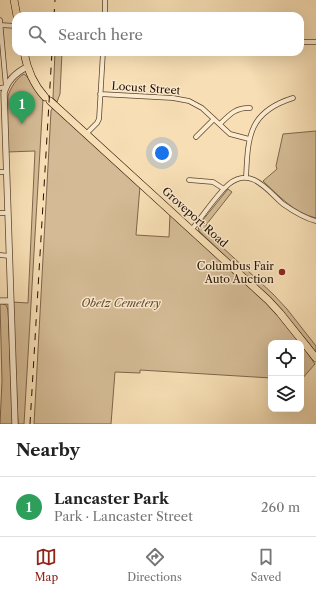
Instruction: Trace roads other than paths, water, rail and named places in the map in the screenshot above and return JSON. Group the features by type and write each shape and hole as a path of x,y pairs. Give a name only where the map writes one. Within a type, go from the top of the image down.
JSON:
{"main road":[{"path":"14,0 16,12"},
{"name":"Groveport Road","path":"25,56 27,67 35,85 47,99 192,229 270,302 316,358"}],"street":[{"path":"104,12 105,0"},
{"path":"12,25 0,23 4,93 2,130 3,172 7,213 16,424"},
{"path":"304,42 316,42"},
{"path":"86,134 99,119 103,56"},
{"path":"3,87 16,74 27,67"},
{"name":"Locust Street","path":"100,94 181,99 196,104 214,118 230,134 249,139"},
{"path":"246,178 249,139 256,123 263,113 274,105 292,98"},
{"path":"220,124 239,108 250,108"},
{"path":"196,137 214,118"},
{"path":"192,229 224,189 235,180 246,178 258,182 284,204 299,214 316,221"},
{"path":"189,180 213,182 224,189"},
{"path":"0,213 7,213"},
{"path":"0,256 9,256"},
{"path":"0,301 10,302"}],"railway":[{"path":"54,12 55,0"},
{"path":"30,424 52,56"}],"place":[{"name":"Lancaster Park","path":"22,124"},
{"name":"Columbus Fair Auto Auction","path":"282,272"}],"park label":[{"name":"Obetz Cemetery","path":"121,303"}]}
